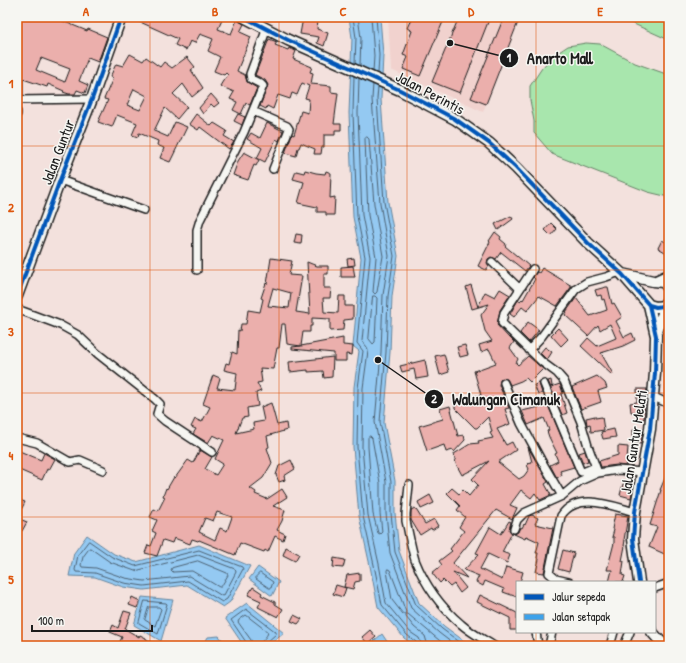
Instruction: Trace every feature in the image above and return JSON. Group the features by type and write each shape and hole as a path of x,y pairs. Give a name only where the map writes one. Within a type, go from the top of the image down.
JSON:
{"street":[{"name":"Jalan Guntur","path":"17,296 92,99 121,17"},
{"name":"Jalan Perintis","path":"244,17 288,40 400,90 455,119 489,142 588,243 621,273 647,302"},
{"path":"197,270 197,230 200,220 244,132 263,86 251,78 250,74 267,28"},
{"path":"17,100 92,99"},
{"path":"253,111 287,126 289,129 273,169"},
{"path":"60,180 144,210"},
{"path":"492,262 519,288"},
{"path":"533,268 504,313 502,321 503,325 564,381 581,422 596,470"},
{"path":"529,350 542,336 576,289 586,282 621,273 662,282 669,287"},
{"path":"667,301 656,307 647,302 644,291 646,287 654,281 669,275"},
{"name":"Jalan Guntur Melati","path":"639,581 633,539 635,512 643,472 654,397 656,336 667,301"},
{"name":"Jalan Guntur Melati","path":"647,302 656,336"},
{"path":"17,309 60,325 78,335 98,354 155,399 160,404 157,414 165,421 212,452"},
{"path":"504,383 521,423 562,496"},
{"path":"544,384 581,472 596,470 643,472"},
{"path":"654,397 669,404"},
{"path":"17,438 36,443 70,462 80,460 103,470"},
{"path":"514,529 517,520 524,513 562,496 596,470"},
{"path":"409,485 406,521 415,559 421,573 435,598 445,609 462,625 494,646"},
{"path":"564,581 556,579 550,575 549,571 561,516 565,509 583,502 596,502 635,512"},
{"path":"656,588 669,582"},
{"path":"536,633 538,646"},
{"path":"549,646 552,633"},
{"path":"610,646 614,633"},
{"path":"624,646 630,633"},
{"path":"653,633 666,646"}],"shaded area":[{"path":"388,17 520,17 483,112 391,70"}],"green space":[{"path":"619,17 669,17 669,40 625,20"},
{"path":"586,43 600,44 635,63 669,75 669,197 648,192 552,154 534,133 530,86 542,68 553,56 568,46"}],"water":[{"path":"349,17 380,17 383,55 381,99 388,202 398,256 392,296 390,352 384,423 395,481 395,513 399,551 419,603 444,626 471,646 415,646 404,638 378,607 359,516 353,447 354,387 359,351 353,346 361,258 353,217 349,113 352,38"},
{"path":"87,535 114,554 136,562 199,545 250,566 230,602 223,607 187,585 144,590 123,587 95,577 69,576 74,553"},
{"path":"258,567 279,582 272,596 249,579"},
{"path":"142,597 173,600 161,641 134,625"},
{"path":"247,603 284,633 268,646 244,646 225,618"},
{"path":"382,634 390,646 368,646"},
{"path":"219,636 227,646 203,646 208,637"}],"building":[{"path":"17,17 53,17 87,31 88,29 107,37 98,62 88,58 79,81 88,85 85,93 77,90 75,94 69,94 48,84 47,87 23,79 23,95 17,95","holes":["41,58 70,69 65,82 36,70"]},
{"path":"129,17 215,17 222,20 218,29 231,34 237,20 244,24 240,32 251,37 237,71 245,75 247,82 257,88 250,105 246,103 241,114 233,110 237,102 230,99 234,92 220,86 228,75 226,73 224,75 214,71 220,57 208,51 213,39 200,34 195,43 190,41 186,50 175,45 178,39"},
{"path":"412,17 445,17 420,76 403,69 408,57 403,55 412,31 407,28"},
{"path":"459,17 490,17 460,93 432,82"},
{"path":"504,17 520,17 486,104 471,98"},
{"path":"303,18 318,20 317,29 328,33 324,46 317,43 319,37 300,34"},
{"path":"269,39 277,42 275,45 288,50 289,48 296,51 293,59 312,67 310,72 313,73 311,84 331,86 331,92 338,93 334,124 341,124 341,130 335,130 335,135 324,135 324,147 322,147 321,154 314,154 315,149 301,143 296,156 285,153 292,134 294,135 301,111 308,113 309,99 305,98 309,86 302,83 297,95 292,93 290,99 278,95 273,109 267,106 266,109 260,106 268,85 265,80 255,75"},
{"path":"130,54 143,61 146,57 160,67 164,62 172,68 187,57 195,67 191,70 203,88 192,97 183,84 173,94 187,107 177,119 165,108 154,131 168,137 175,122 187,127 170,162 160,158 164,148 157,145 158,141 139,133 138,137 132,135 137,123 117,115 112,127 98,122 108,100 104,99 113,78 110,77 116,64 123,66","holes":["134,89 147,96 140,110 127,105"]},
{"path":"211,94 219,103 214,107 211,104 203,114 199,108"},
{"path":"196,114 211,126 214,123 227,131 224,136 234,142 229,149 200,127 198,130 189,124"},
{"path":"238,114 245,117 242,125 234,121"},
{"path":"267,123 283,131 279,141 276,139 265,162 257,158 262,148 247,139 251,133 260,138"},
{"path":"244,152 259,160 256,166 254,165 248,180 233,175 238,161"},
{"path":"305,170 316,173 325,174 326,171 331,173 330,198 335,197 334,215 326,215 326,212 317,212 317,207 298,203 304,182 293,179 296,171 304,173"},
{"path":"511,216 513,219 498,230 495,224"},
{"path":"551,223 557,229 551,236 545,230"},
{"path":"495,232 506,244 505,246 529,266 525,271 501,252 496,259 491,257 488,259 487,263 489,266 486,270 478,266 490,242 489,241"},
{"path":"296,234 302,235 301,244 294,243"},
{"path":"662,240 669,244 667,253 658,248"},
{"path":"271,258 292,261 289,275 302,276 296,312 310,314 307,262 317,266 328,266 328,274 324,274 324,288 331,288 330,298 323,298 324,312 338,313 339,296 345,296 345,306 353,306 353,319 344,320 343,330 330,331 330,319 312,318 310,332 303,332 301,346 287,344 285,324 282,324 279,348 277,348 273,369 260,368 262,382 257,383 261,391 256,393 258,406 247,408 248,417 242,418 236,433 254,429 253,423 264,421 261,407 271,403 277,425 286,423 287,430 267,436 269,447 267,448 272,463 263,478 250,488 256,492 255,494 267,499 282,489 287,497 273,506 285,510 282,521 277,530 285,534 283,540 275,536 268,552 265,550 264,552 240,543 235,555 199,540 192,539 190,544 174,538 172,543 163,540 157,556 145,553 148,545 151,546 156,533 152,531 157,520 150,517 154,509 158,511 165,497 163,496 166,488 167,489 174,477 175,478 188,460 193,463 200,450 212,457 205,469 216,475 223,464 215,459 224,440 213,435 208,443 193,434 196,429 191,427 195,419 202,422 210,407 203,404 213,375 220,378 217,388 235,390 237,373 224,370 226,363 229,364 232,352 237,354 238,330 240,331 241,324 246,324 248,310 260,312 263,299 261,298 266,283 267,284","holes":["273,288 291,293 289,308 268,306","217,512 232,517 227,531 220,528 215,540 199,532 205,518 213,521"]},
{"path":"354,258 355,265 348,266 347,259"},
{"path":"353,266 355,277 341,277 341,267"},
{"path":"542,268 572,286 557,306 539,296 527,311 522,307 514,317 510,314 518,300 523,300 535,279 533,277 537,272 539,273"},
{"path":"471,285 478,307 485,292 495,297 500,289 510,295 500,310 497,325 514,342 510,348 518,359 516,363 518,365 528,356 543,369 530,382 526,378 510,385 507,379 502,378 500,380 499,385 509,408 505,409 510,424 497,429 506,445 512,442 516,450 498,462 519,479 524,476 529,469 527,465 529,464 528,463 532,462 528,447 548,482 545,484 551,495 540,500 535,493 531,498 521,490 510,505 517,508 512,519 496,510 453,563 467,578 453,572 466,588 460,593 454,584 450,587 443,580 440,583 432,573 442,565 439,561 452,551 450,549 464,531 459,527 465,517 457,510 460,506 447,493 452,488 459,494 463,490 469,496 478,485 472,479 489,461 462,475 456,464 454,454 470,444 479,443 478,441 493,438 490,433 492,432 488,417 477,428 475,428 455,408 455,405 461,403 460,400 481,395 474,371 496,363 489,349 481,352 479,345 492,341 485,331 481,315 489,304 472,309 466,287"},
{"path":"608,287 612,304 614,303 622,317 616,321 624,337 632,333 635,340 623,346 601,353 613,374 612,375 581,346 588,338 597,346 616,338 610,324 600,330 598,325 588,336 565,315 576,298 590,316 607,310 604,299 602,300 601,295 597,296 595,290"},
{"path":"528,322 539,330 529,342 520,333"},
{"path":"558,328 568,339 561,346 551,335"},
{"path":"343,338 343,345 353,346 352,355 346,354 346,361 334,361 334,353 292,349 292,347"},
{"path":"465,345 468,355 460,357 457,347"},
{"path":"545,347 552,352 547,360 540,353"},
{"path":"444,354 449,372 440,375 435,356"},
{"path":"333,357 332,377 324,378 323,371 308,372 308,370 290,372 289,362"},
{"path":"425,360 428,377 416,379 414,369 402,372 400,366"},
{"path":"597,376 605,383 607,388 598,391 601,402 581,409 572,387"},
{"path":"551,380 551,387 560,384 563,393 561,394 567,413 562,415 548,381"},
{"path":"539,383 542,393 538,395 534,385"},
{"path":"637,389 647,389 645,396 644,419 638,420 637,412 631,412 630,403 637,402"},
{"path":"548,405 574,467 560,471 562,475 557,478 550,465 558,461 555,454 557,453 549,437 547,431 549,430 544,418 528,425 522,411"},
{"path":"450,406 458,436 464,435 465,440 454,452 453,450 446,452 444,445 427,451 419,426 443,419 440,409"},
{"path":"595,416 595,418 602,417 604,430 591,432 590,424 587,425 586,418"},
{"path":"614,429 616,437 603,439 601,432"},
{"path":"633,430 643,430 641,444 633,443"},
{"path":"618,446 628,447 627,459 629,458 626,466 617,465 601,467 599,461 618,455"},
{"path":"17,450 41,460 44,453 55,459 49,470 47,469 42,480 17,469"},
{"path":"585,451 588,461 583,463 579,453"},
{"path":"291,460 295,469 284,476 285,480 279,482 276,475 279,466"},
{"path":"668,471 669,556 649,547 657,527 650,525 660,490"},
{"path":"623,484 633,487 631,498 620,495"},
{"path":"430,495 434,503 421,509 418,502"},
{"path":"17,499 25,502 17,518"},
{"path":"415,508 425,524 434,519 438,526 432,530 431,528 420,535 411,520 411,510"},
{"path":"615,514 628,516 622,561 624,561 622,575 625,576 623,581 609,581 612,570 607,570 614,543 614,537 612,537 614,530 612,529"},
{"path":"532,515 538,518 535,524 553,528 544,573 536,572 539,559 537,558 538,553 536,553 539,542 526,536 525,539 514,534 518,532 520,527 522,528 524,524 525,525 529,516"},
{"path":"17,518 27,522 22,531 17,529"},
{"path":"509,521 511,522 509,530 512,533 502,552 510,555 507,563 488,554 480,569 502,580 506,567 523,572 520,581 516,581 516,597 503,592 504,589 485,581 483,586 476,582 479,576 464,570 479,554 476,553 490,527 501,534"},
{"path":"286,547 299,554 295,561 283,555"},
{"path":"563,550 574,553 569,572 558,569"},
{"path":"334,558 345,560 343,568 333,567"},
{"path":"360,573 360,581 355,582 353,589 344,587 347,575"},
{"path":"336,585 346,588 343,597 333,594"},
{"path":"253,587 262,593 261,595 275,602 275,604 283,609 278,617 258,607 261,601 248,595"},
{"path":"480,595 516,613 516,630 510,630 510,618 477,602"},
{"path":"132,597 140,601 137,608 129,605"},
{"path":"124,611 131,613 125,629 139,637 140,635 146,638 159,646 118,646 122,637 110,632 113,625 118,628"},
{"path":"294,615 302,619 298,624 291,621"},
{"path":"370,630 376,637 368,644 362,637"}],"cycle path":[{"path":"17,296 92,99 121,17"},
{"path":"244,17 288,40 400,90 455,119 489,143 516,168 588,243 622,274 649,305 656,307 663,306 669,299"},
{"path":"639,581 633,539 635,512 650,429 655,373 656,336 649,305"}],"place":[{"name":"Anarto Mall","path":"450,43"},
{"name":"Walungan Cimanuk","path":"378,360"}]}
